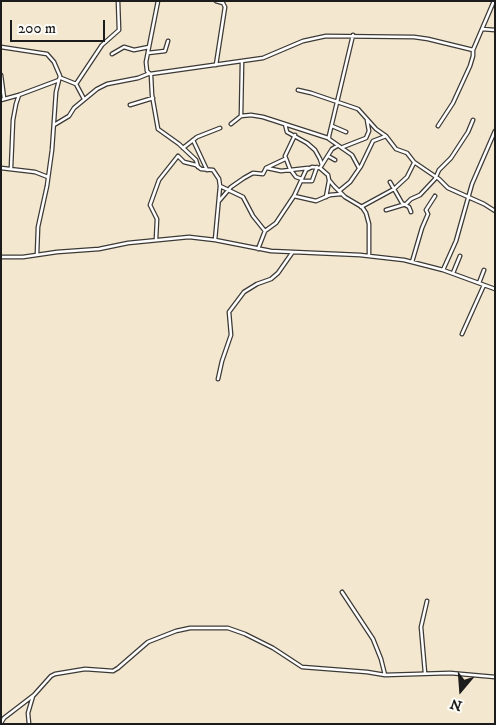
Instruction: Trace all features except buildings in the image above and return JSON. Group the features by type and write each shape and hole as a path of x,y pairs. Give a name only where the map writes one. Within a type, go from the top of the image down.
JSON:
{"street":[{"path":"76,84 102,45 120,30 118,1"},
{"path":"158,1 146,66 150,74 158,129 196,160 199,167"},
{"path":"216,1 223,3 225,7 216,65"},
{"path":"438,126 454,103 470,66 473,56 472,50 494,1"},
{"path":"482,29 495,30"},
{"path":"329,138 353,36"},
{"path":"54,125 69,116 74,108 91,92 102,86 172,70 242,62 268,56 315,37 414,37 472,50"},
{"path":"148,53 165,51 168,41"},
{"path":"1,47 47,54 57,66 60,79 56,92 48,177 38,227 36,255"},
{"path":"112,54 124,47 134,50 149,47"},
{"path":"241,116 242,62"},
{"path":"1,75 3,99 19,96 60,79 76,84 84,99"},
{"path":"298,90 358,110 386,136 396,149 407,153 414,162 448,188 495,211"},
{"path":"11,168 13,127 19,96"},
{"path":"130,105 153,98"},
{"path":"231,124 241,116 256,116 285,123 329,138 354,157 359,168"},
{"path":"295,135 285,153 286,159 296,177 301,180 312,181 333,148 350,146 366,138 369,131 367,118"},
{"path":"386,210 404,205 412,198 420,195 436,177 468,132 473,120"},
{"path":"285,123 287,131 311,146 319,157 320,167 328,175 329,180 326,197"},
{"path":"332,126 346,132"},
{"path":"183,148 197,137 220,128"},
{"path":"443,270 456,241 476,174 495,131"},
{"path":"294,196 314,201 340,192 359,168 373,141 386,136"},
{"path":"193,140 207,170"},
{"path":"156,240 157,219 150,205 159,180 178,156 184,162 207,170 213,170 218,179 220,186 215,240"},
{"path":"328,156 335,160"},
{"path":"219,201 228,190 248,175 263,174 266,168 286,159"},
{"path":"361,207 394,189 406,177 414,162"},
{"path":"266,168 278,171 320,167"},
{"path":"1,168 35,172 48,177"},
{"path":"258,249 265,231 276,223 294,196 309,168"},
{"path":"329,180 340,192 361,207 366,213 369,224 369,256"},
{"path":"390,182 404,205 409,207 412,212"},
{"path":"220,186 243,197 252,216 265,231"},
{"path":"412,262 421,229 428,214 426,210 435,196"},
{"path":"1,257 99,249 189,237 292,253 369,256 412,262 443,270 495,289"},
{"path":"218,379 231,334 229,312 244,292 257,284 271,279 278,273 292,253"},
{"path":"453,274 460,256"},
{"path":"479,282 484,270"},
{"path":"462,334 484,285"},
{"path":"342,592 373,639 385,675"},
{"path":"425,674 421,625 427,601"},
{"path":"1,723 3,718 34,695 54,674 85,669 113,670 118,668 148,642 176,631 190,628 228,628 273,648 302,667 385,675 456,673 495,677"},
{"path":"28,724 28,713 34,695"}]}
